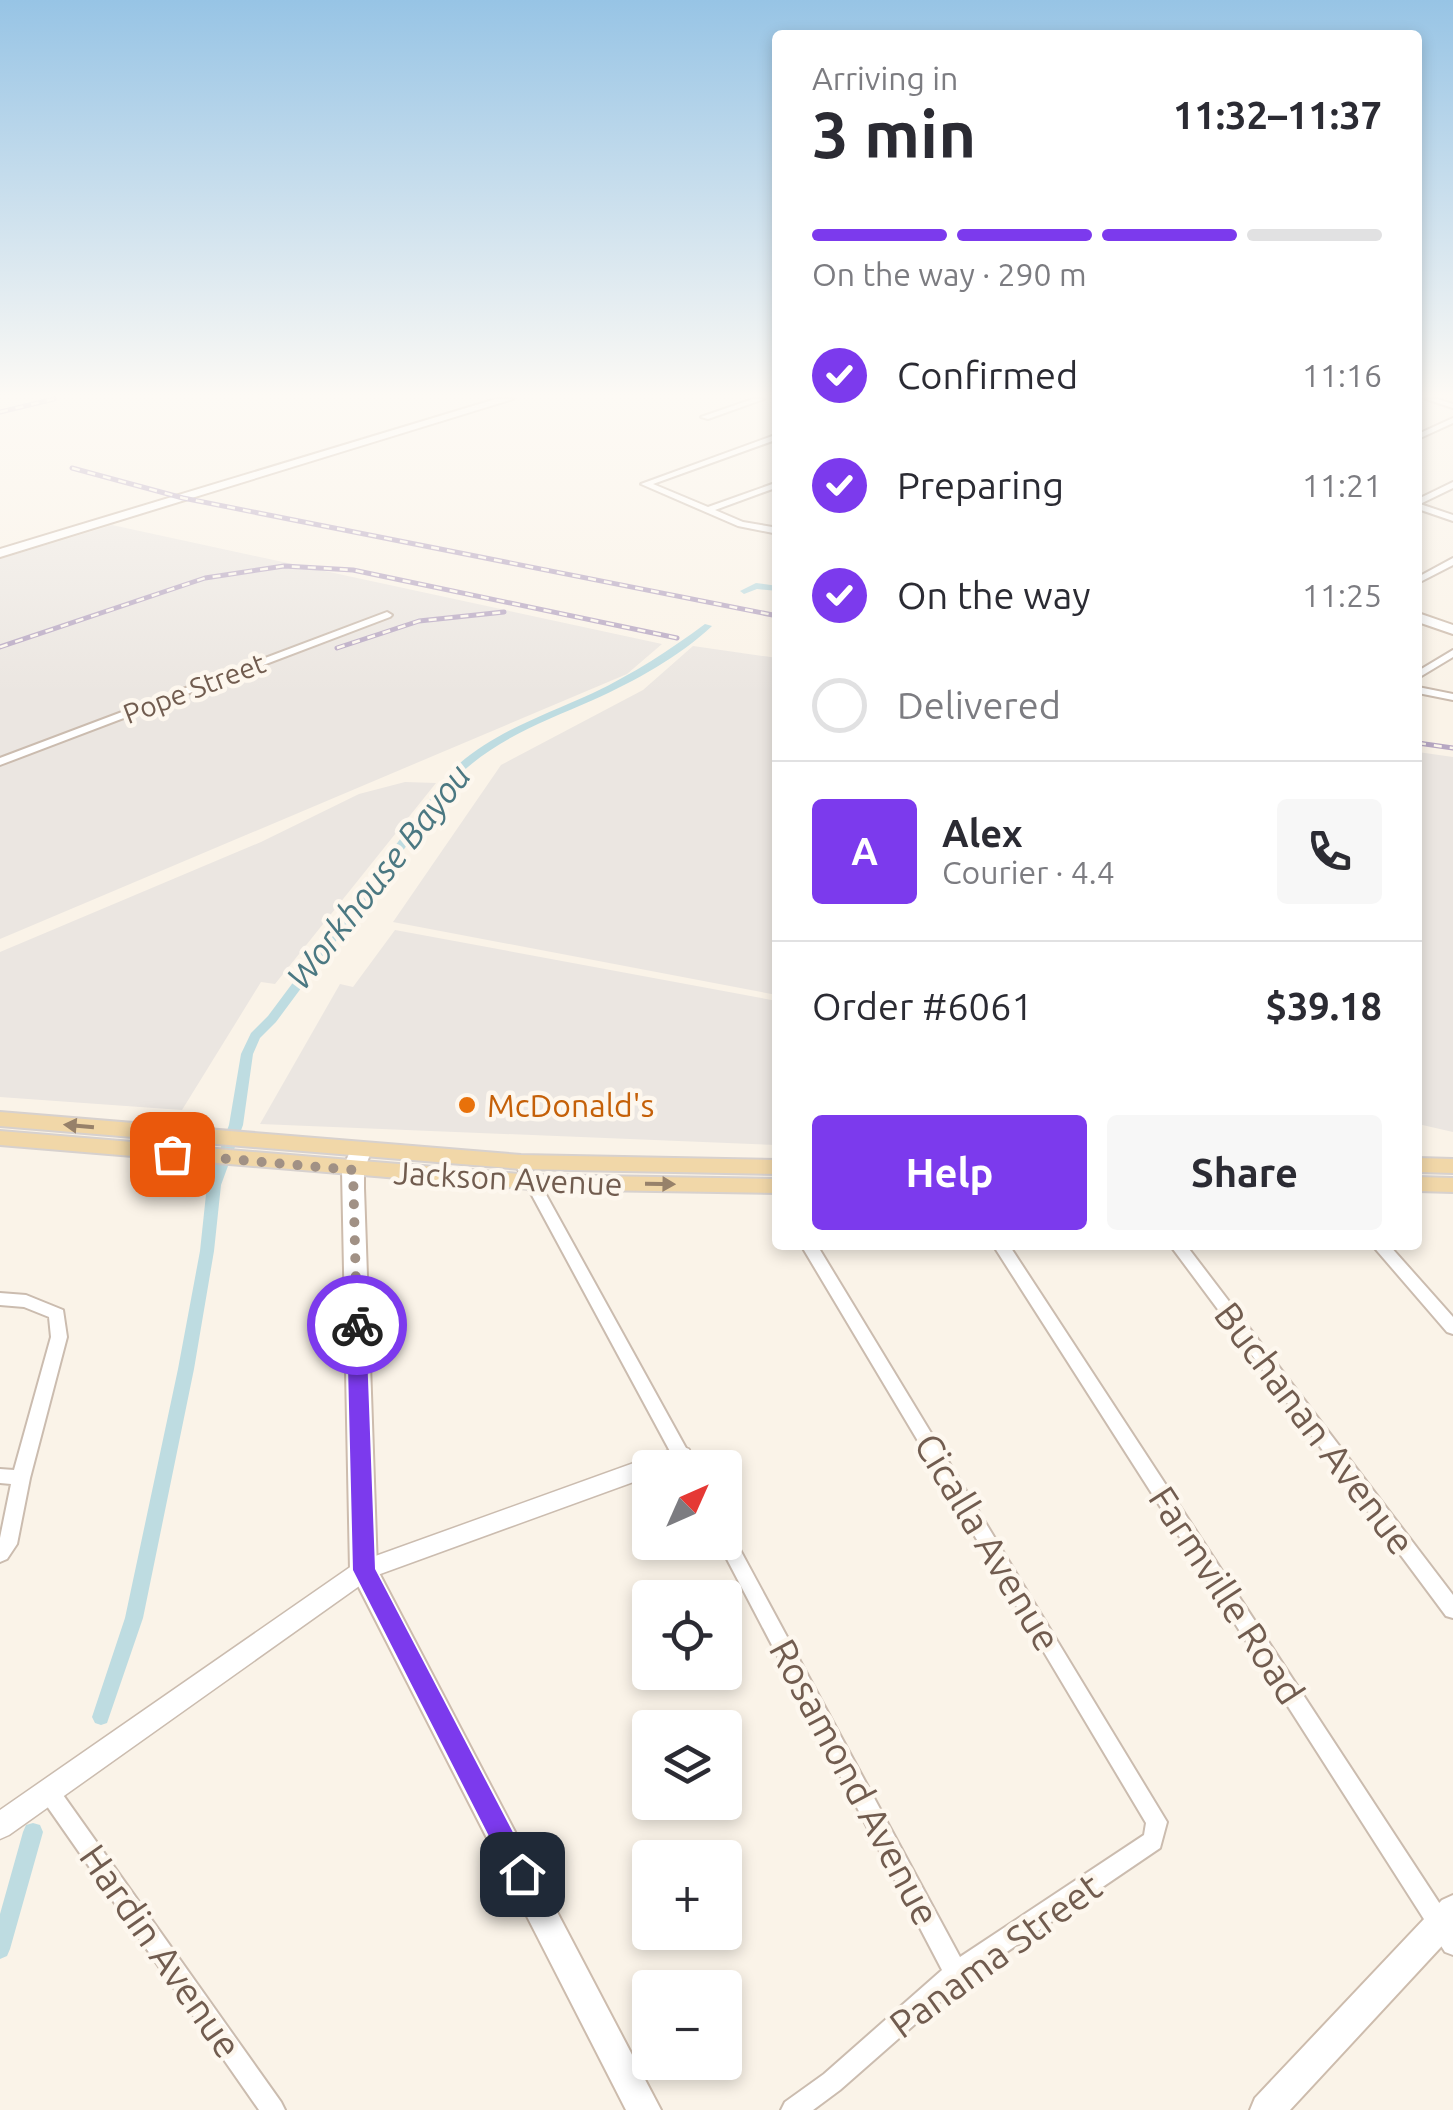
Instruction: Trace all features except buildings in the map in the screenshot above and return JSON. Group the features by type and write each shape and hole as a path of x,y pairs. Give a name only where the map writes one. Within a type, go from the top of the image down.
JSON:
{"main road":[{"path":"0,553 183,497"},
{"path":"1422,618 1453,630"},
{"name":"Jackson Avenue","path":"0,1119 208,1147 357,1161 526,1172 772,1180"},
{"name":"Jackson Avenue","path":"0,1138 208,1147"},
{"path":"357,1161 364,1570 644,2110"},
{"path":"1422,1165 1453,1166"},
{"path":"1422,1184 1453,1185"},
{"path":"1267,2110 1449,1926"}],"street":[{"path":"678,497 740,524 772,529"},
{"path":"708,510 742,497"},
{"path":"1422,506 1453,518"},
{"path":"1422,578 1453,561"},
{"name":"Pope Street","path":"0,762 388,615"},
{"path":"1422,670 1453,653"},
{"path":"1422,691 1453,697"},
{"path":"526,1172 678,1450"},
{"name":"Cicalla Avenue","path":"812,1250 1157,1822 1153,1840"},
{"name":"Farmville Road","path":"1005,1250 1449,1926"},
{"name":"Buchanan Avenue","path":"1182,1250 1453,1610"},
{"path":"1384,1250 1453,1328"},
{"path":"0,1299 26,1301 57,1314 60,1337 21,1478 8,1544 0,1554"},
{"path":"0,1476 21,1478"},
{"path":"0,1826 364,1570 632,1479"},
{"name":"Rosamond Avenue","path":"737,1560 956,1973"},
{"name":"Hardin Avenue","path":"49,1792 274,2110"},
{"name":"Panama Street","path":"793,2110 832,2082 956,1973 1153,1840"}],"shaded area":[{"path":"112,525 662,644 627,674 0,939 0,559"},
{"path":"693,646 772,657 772,994 393,922 501,765 643,690"},
{"path":"1422,753 1453,757 1453,1132 1422,1125"},
{"path":"405,782 436,783 275,984 261,982 182,1110 0,1097 0,952 261,842 359,794"},
{"path":"395,930 772,1000 772,1145 260,1124 340,984 353,987"}],"waterway":[{"name":"Workhouse Bayou","path":"744,591 756,586 772,588"},
{"name":"Workhouse Bayou","path":"101,1717 134,1618 186,1369 207,1251 214,1185 236,1125 247,1054 255,1036 272,1019 455,773 470,759 503,736 625,680 708,626"},
{"path":"0,1949 33,1832"}],"railway":[{"path":"181,497 772,615"},
{"path":"0,647 205,578 284,566 353,570 677,638"},
{"path":"337,648 419,621 504,612"},
{"path":"1422,744 1453,748"}],"way so far":[{"path":"172,1154 353,1170 357,1325"}],"place":[{"name":"McDonald's","path":"467,1105"}],"route":[{"path":"357,1325 364,1570 522,1874"}]}
